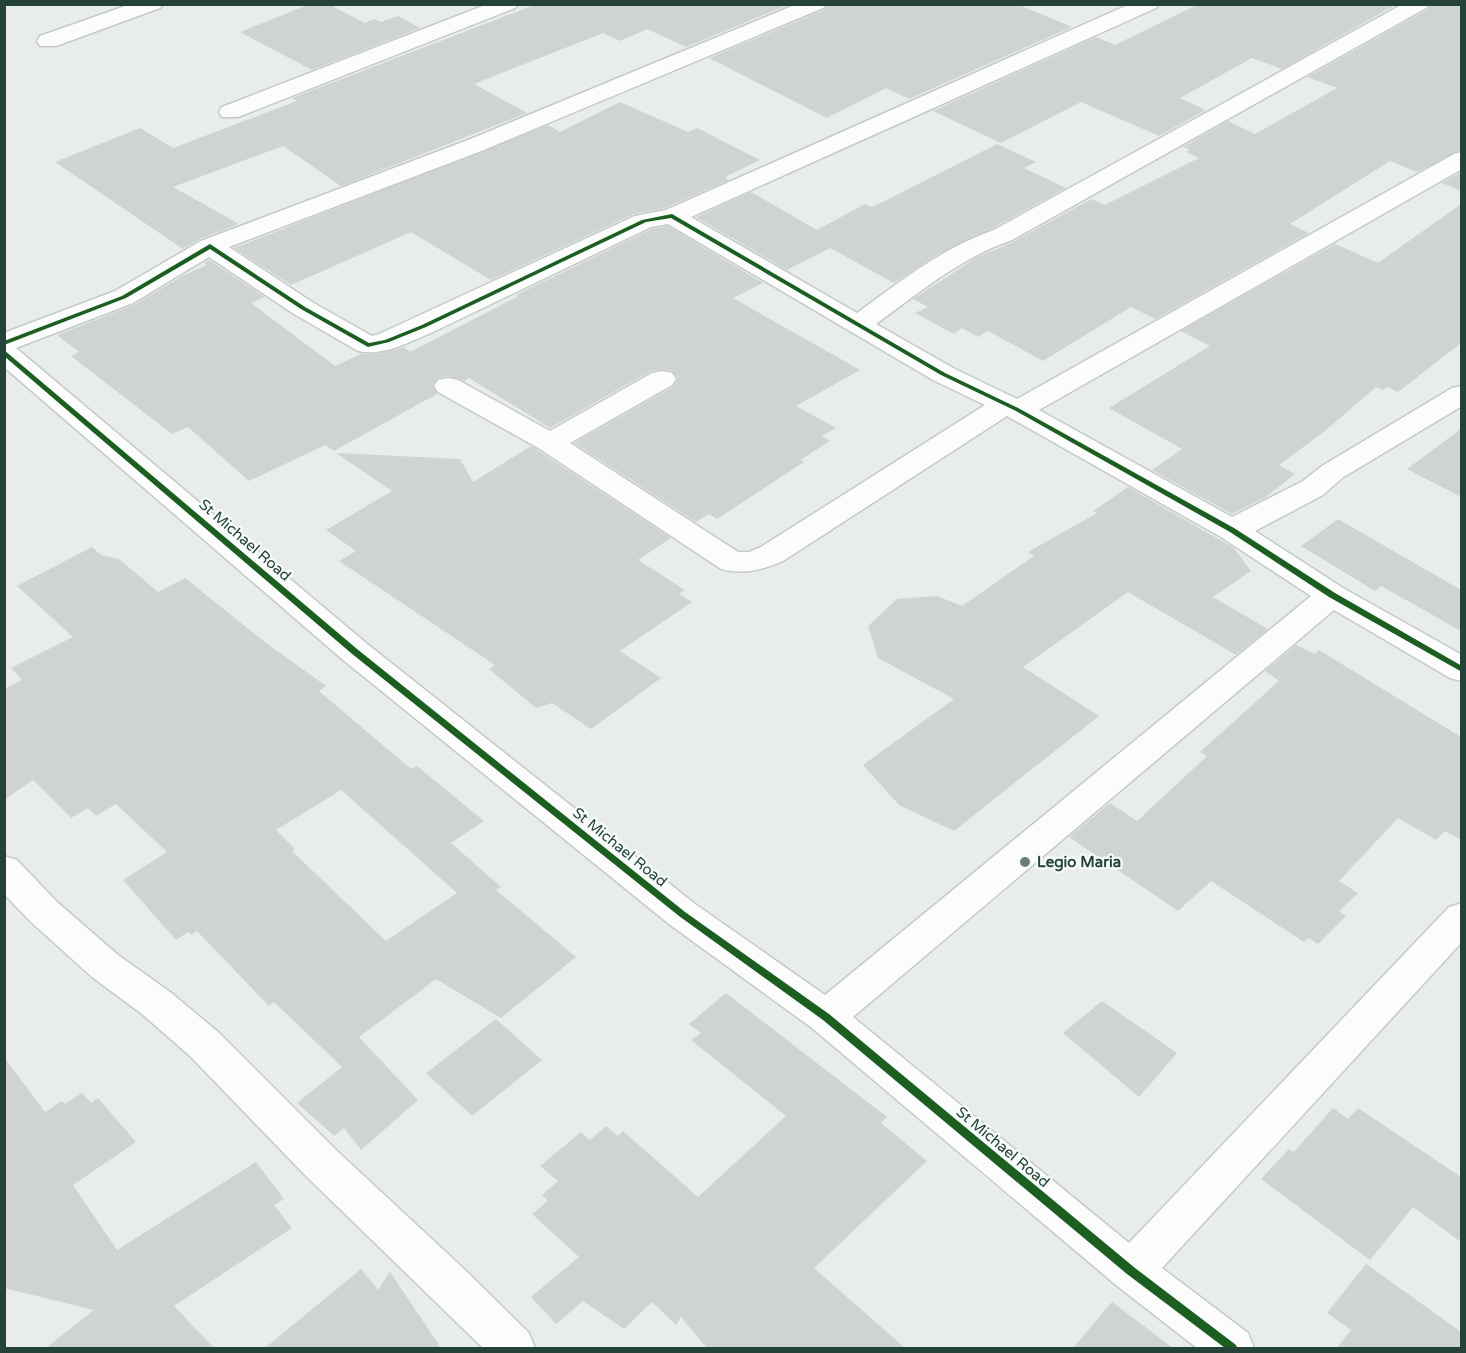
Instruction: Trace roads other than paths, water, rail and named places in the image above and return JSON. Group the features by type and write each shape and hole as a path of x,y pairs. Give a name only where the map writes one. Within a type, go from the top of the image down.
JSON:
{"street":[{"path":"48,41 153,4"},
{"path":"230,112 508,4"},
{"path":"4,343 124,297 210,246 476,145 816,4"},
{"path":"210,246 358,342 368,345 387,341 644,221 672,216 1149,4"},
{"path":"858,324 963,251 1003,235 1419,4"},
{"path":"448,386 550,443 732,562 752,562 772,554 1011,408 1461,159"},
{"path":"672,216 943,374 1011,408 1232,530 1332,596 1461,670"},
{"name":"St Michael Road","path":"4,352 354,651 682,915 826,1017 1131,1271 1232,1348"},
{"path":"550,443 662,379"},
{"path":"1232,530 1313,488 1332,472 1461,394"},
{"path":"826,1017 1332,596"},
{"path":"4,870 44,912 105,966 156,1003 204,1044 320,1162 449,1283 513,1348"},
{"path":"1131,1271 1461,917"}],"place":[{"name":"Legio Maria","path":"1025,862"}]}
